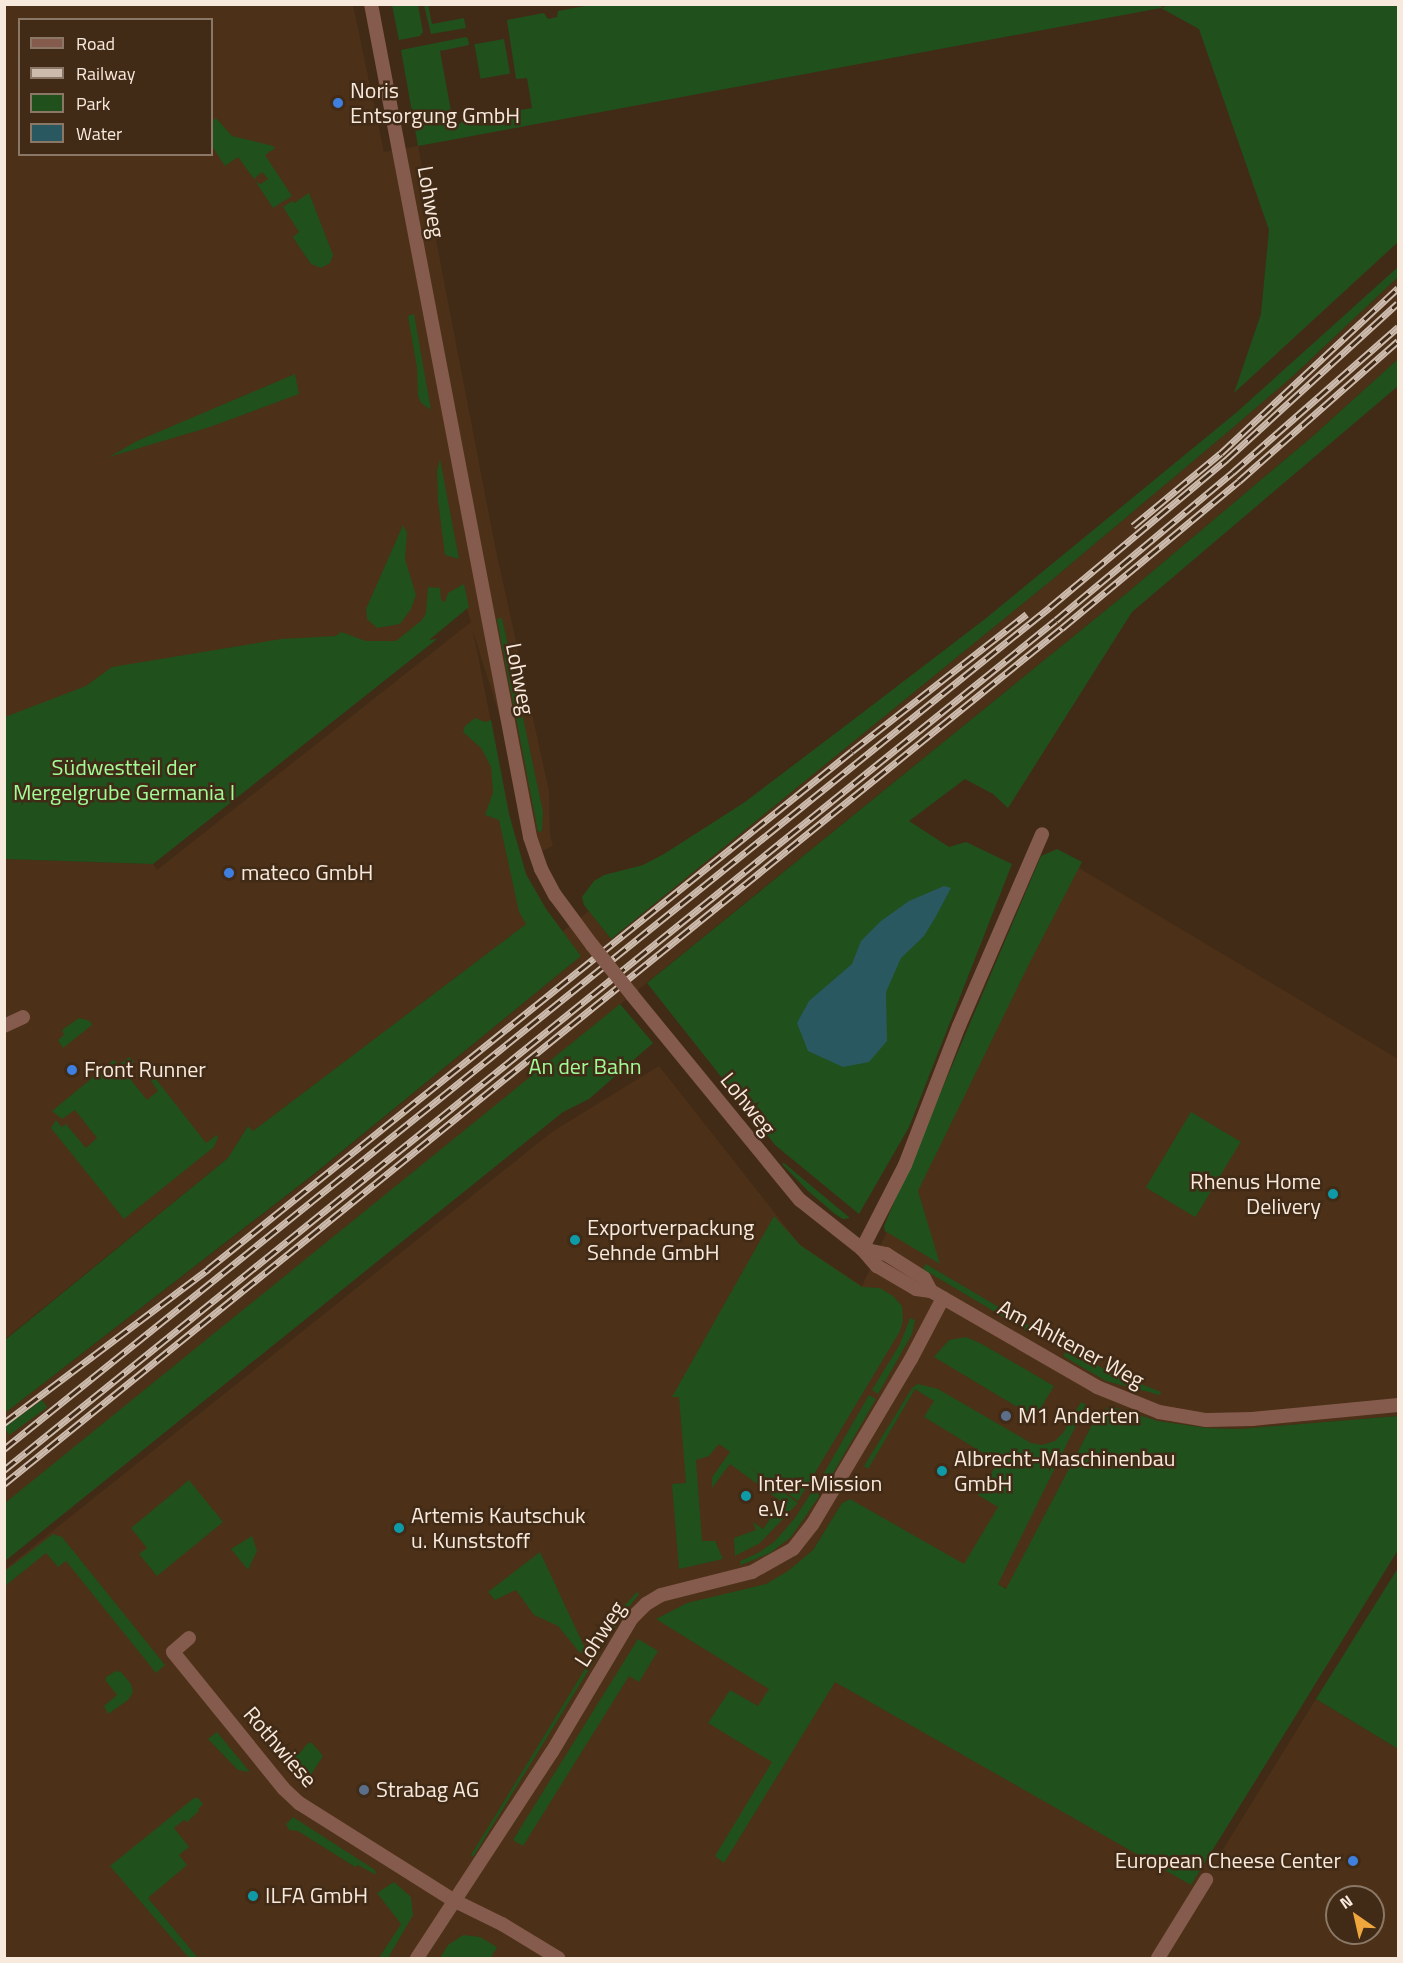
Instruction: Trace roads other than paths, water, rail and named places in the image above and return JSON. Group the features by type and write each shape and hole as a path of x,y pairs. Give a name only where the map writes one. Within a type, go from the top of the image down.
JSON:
{"street":[{"name":"Lohweg","path":"371,4 530,837 541,869 555,895 592,945 800,1200 862,1250 886,1254 924,1278 937,1294 911,1359 812,1525 793,1549 752,1572 661,1595 646,1604 632,1618 474,1876 453,1900 417,1959"},
{"path":"862,1250 905,1165 959,1026 1042,834"},
{"path":"4,1026 23,1017"},
{"name":"Am Ahltener Weg","path":"937,1294 1097,1387 1159,1412 1206,1420 1252,1419 1398,1405"},
{"name":"Rothwiese","path":"189,1638 172,1652 284,1789 314,1814 453,1900"},
{"path":"1158,1959 1206,1880"},
{"path":"453,1900 502,1924 558,1959"}],"water":[{"path":"944,886 951,888 935,918 924,936 901,958 886,992 887,1041 869,1062 843,1067 808,1051 797,1023 809,1001 852,964 861,941 881,921 909,901"}],"railway":[{"path":"1133,526 1221,453 1398,288"},
{"path":"4,1449 1050,607 1227,459 1398,303"},
{"path":"4,1470 1056,620 1233,472 1398,327"},
{"path":"4,1484 1062,628 1239,481 1398,341"},
{"path":"4,1423 208,1269 852,751 1027,614"}],"place":[{"name":"Noris Entsorgung GmbH","path":"338,103"},
{"name":"mateco GmbH","path":"229,873"},
{"name":"Front Runner","path":"72,1070"},
{"name":"Rhenus Home Delivery","path":"1333,1194"},
{"name":"Exportverpackung Sehnde GmbH","path":"575,1240"},
{"name":"M1 Anderten","path":"1006,1416"},
{"name":"Albrecht-Maschinenbau GmbH","path":"942,1471"},
{"name":"Inter-Mission e.V.","path":"746,1496"},
{"name":"Artemis Kautschuk u. Kunststoff","path":"399,1528"},
{"name":"Strabag AG","path":"364,1790"},
{"name":"European Cheese Center","path":"1353,1861"},
{"name":"ILFA GmbH","path":"253,1896"}],"park label":[{"name":"Südwestteil der Mergelgrube Germania I","path":"124,780"},
{"name":"An der Bahn","path":"585,1067"}]}
